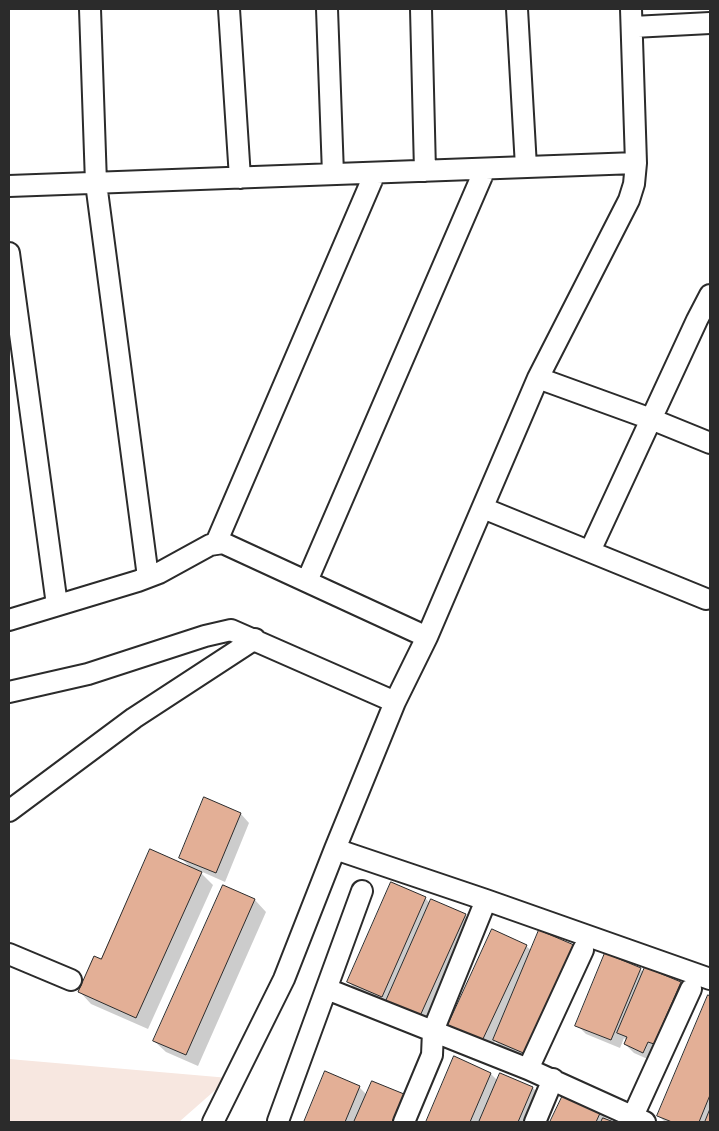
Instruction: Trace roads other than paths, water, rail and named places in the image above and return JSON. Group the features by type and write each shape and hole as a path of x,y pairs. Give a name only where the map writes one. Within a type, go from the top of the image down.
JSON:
{"street":[{"path":"90,9 96,183 148,577"},
{"path":"229,9 240,178"},
{"path":"327,9 333,174"},
{"path":"421,9 425,171"},
{"path":"517,9 526,167"},
{"path":"212,1122 284,979 396,702 427,637 538,378 629,200 634,184 636,163 632,18 710,23"},
{"path":"9,186 636,163"},
{"path":"308,581 485,168"},
{"path":"216,543 375,173"},
{"path":"9,253 56,605"},
{"path":"590,551 710,295"},
{"path":"538,378 651,419 710,443"},
{"path":"483,508 706,599"},
{"path":"9,620 148,577 216,543 223,543 231,545 427,637"},
{"path":"9,692 88,674 220,631 231,630 396,702"},
{"path":"9,811 134,718 255,640"},
{"path":"335,849 710,979"},
{"path":"278,1120 362,891"},
{"path":"404,1122 432,1055 433,1031 486,900"},
{"path":"528,1068 583,950"},
{"path":"9,954 71,980"},
{"path":"327,989 528,1068 639,1119 692,989"},
{"path":"534,1122 553,1079"}]}
